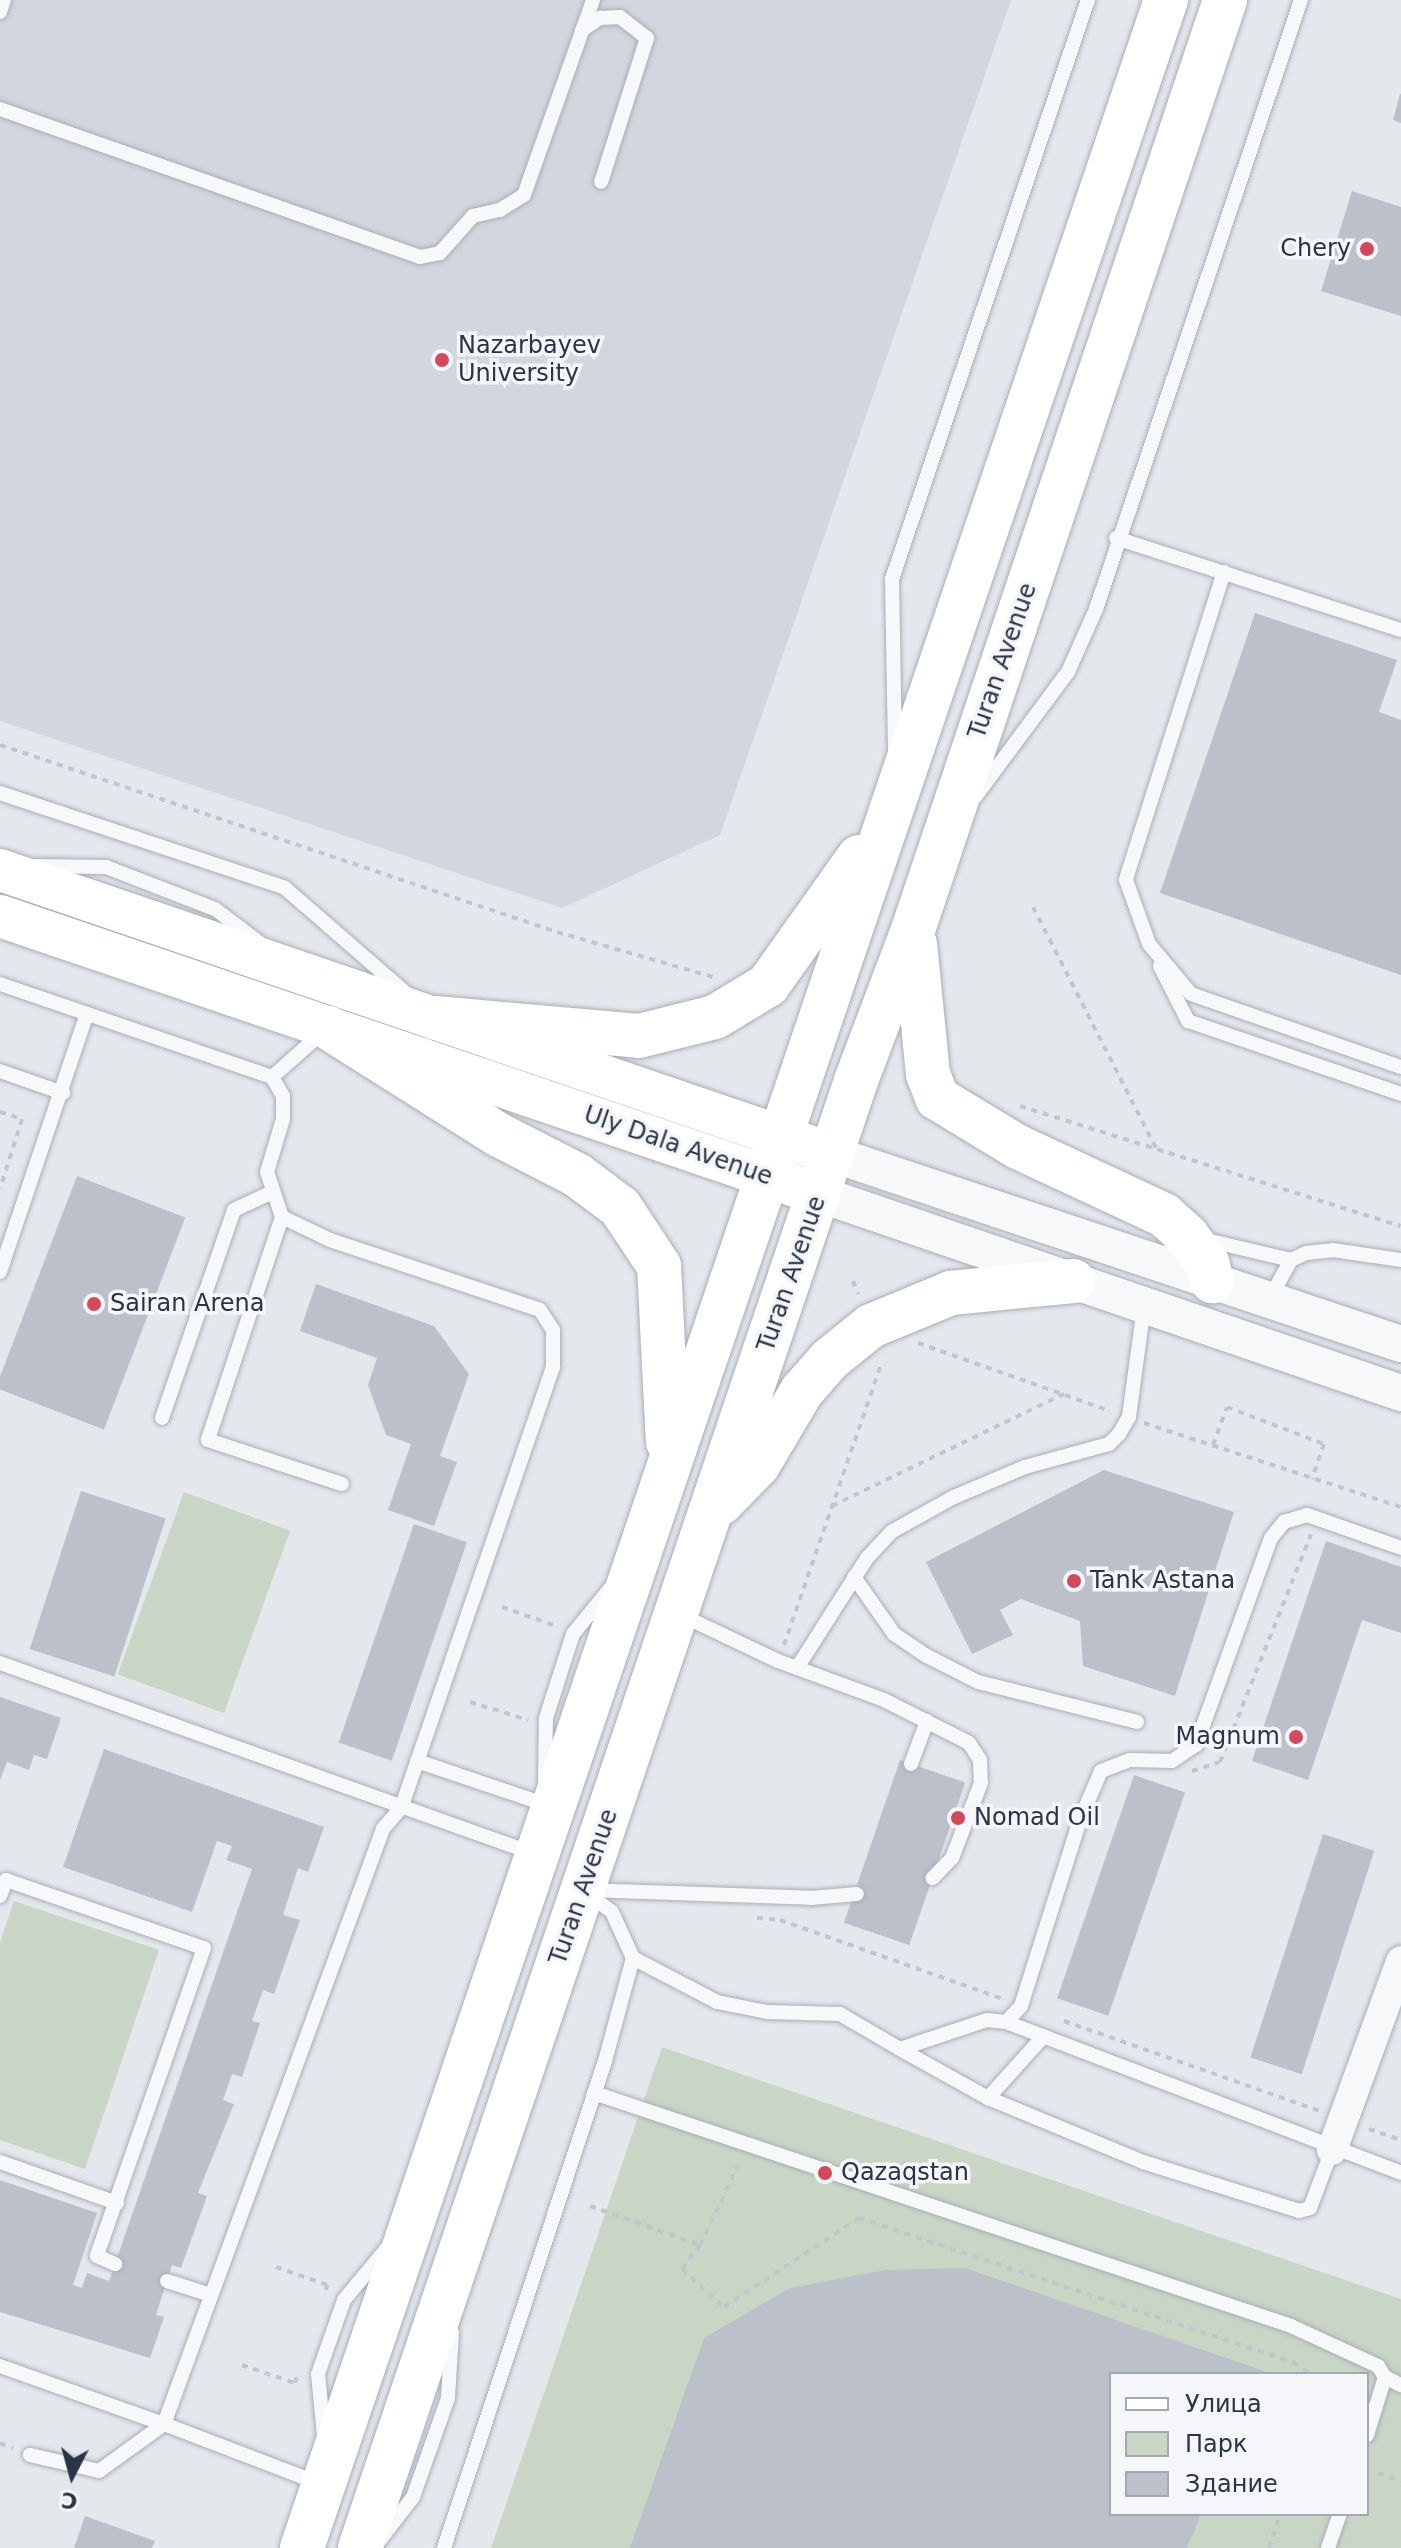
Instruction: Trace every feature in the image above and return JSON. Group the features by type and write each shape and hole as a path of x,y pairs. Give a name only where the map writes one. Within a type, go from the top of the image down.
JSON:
{"main road":[{"path":"302,2548 1166,0"},
{"name":"Turan Avenue","path":"360,2548 825,1174 913,930 1225,0"},
{"path":"435,1018 639,1036 715,1017 768,985 810,932 896,801"},
{"name":"Uly Dala Avenue","path":"0,868 435,1018 776,1157"},
{"name":"Uly Dala Avenue","path":"0,916 329,1028 776,1157 825,1174"},
{"path":"913,930 926,1060 937,1098 1018,1147 1164,1215 1187,1236 1207,1263 1212,1281"},
{"path":"329,1028 499,1135 577,1175 620,1207 641,1234 659,1266 663,1296 669,1471"},
{"path":"711,1513 758,1465 811,1381 871,1326 951,1293 1073,1281"}],"street":[{"name":"Uly Dala Avenue","path":"825,1174 1212,1281 1401,1344"},
{"name":"Uly Dala Avenue","path":"825,1174 1073,1281 1401,1393"},
{"path":"1332,2150 1401,1961"}],"lane":[{"path":"0,12 4,0"},
{"path":"0,109 420,257 440,253 473,216 500,210 524,195 593,0"},
{"path":"896,801 892,579 1088,0"},
{"path":"946,832 1068,672 1096,609 1116,538 1301,0"},
{"path":"582,30 600,18 620,17 647,38 601,182"},
{"path":"1116,538 1401,630"},
{"path":"1224,572 1126,880 1149,944 1188,1021 1401,1094"},
{"path":"0,793 285,888 435,1018"},
{"path":"1149,944 1191,994 1401,1067"},
{"path":"0,984 272,1077 283,1096 283,1119 267,1172 270,1193 282,1217 330,1240 540,1310 553,1330 553,1367 401,1808 383,1829 164,2424 99,2471 30,2455"},
{"path":"0,1272 63,1093 87,1014"},
{"path":"272,1077 329,1028"},
{"path":"0,1071 63,1093"},
{"path":"162,1418 234,1210 270,1193"},
{"path":"282,1217 208,1440 342,1484"},
{"path":"1187,1236 1291,1260 1333,1250 1401,1260"},
{"path":"1269,1300 1291,1260"},
{"path":"797,1668 878,1543 927,1510 1025,1467 1109,1444 1129,1417 1144,1306"},
{"path":"1006,2022 1021,2006 1080,1820 1101,1771 1130,1760 1172,1761 1196,1745 1271,1538 1284,1522 1307,1515 1401,1548"},
{"path":"854,1577 894,1634 927,1656 978,1682 1137,1722"},
{"path":"677,1614 778,1661 884,1700 969,1743 980,1760 981,1783 952,1858 933,1878"},
{"path":"0,1663 401,1808 545,1827"},
{"path":"911,1764 927,1721"},
{"path":"417,1761 545,1827"},
{"path":"0,1896 6,1880 204,1948 97,2256 115,2264"},
{"path":"583,1890 811,1898 857,1894"},
{"path":"583,1890 612,1912 633,1958 717,2002 767,2012 840,2014 988,2098 1143,2162 1304,2212 1332,2150"},
{"path":"444,2548 594,2093 633,1958"},
{"path":"900,2049 987,2020 1006,2022 1041,2039 1332,2150 1401,2173"},
{"path":"988,2098 1041,2039"},
{"path":"594,2093 1291,2326 1378,2366 1385,2377 1401,2385"},
{"path":"0,2162 117,2203"},
{"path":"374,2548 413,2497 448,2398 455,2269"},
{"path":"167,2281 211,2295"},
{"path":"0,2366 326,2480"},
{"path":"1369,2429 1385,2377"},
{"path":"1328,2548 1339,2516"}],"path":[{"path":"0,745 557,932 714,977 736,1004"},
{"path":"1033,907 1156,1148"},
{"path":"1012,1103 1401,1226"},
{"path":"0,1112 22,1119 0,1189"},
{"path":"778,1661 887,1348"},
{"path":"832,1506 1064,1394"},
{"path":"1213,1445 1227,1407 1324,1444 1312,1479"},
{"path":"502,1607 559,1627 555,1640"},
{"path":"470,1702 528,1721 532,1707"},
{"path":"738,2166 700,2245 682,2269 724,2307 859,2218 1293,2362 1308,2372"},
{"path":"590,2206 700,2245"},
{"path":"276,2267 327,2285 322,2299"},
{"path":"242,2365 295,2383 299,2369"},
{"path":"1378,2473 1401,2481"},
{"path":"1269,2548 1279,2516"}],"shaded area":[{"name":"Nazarbayev University","path":"0,0 1011,0 720,835 562,908 0,721"}],"green space":[{"path":"184,1492 290,1531 224,1713 118,1674"},
{"path":"14,1901 159,1950 85,2169 0,2140 0,1943"},
{"name":"Qazaqstan","path":"662,2047 1401,2299 1401,2548 491,2548"}],"building":[{"path":"1401,94 1401,123 1393,120"},
{"name":"Chery","path":"1352,191 1401,207 1401,316 1321,291"},
{"path":"1255,613 1397,660 1379,712 1401,720 1401,975 1160,893"},
{"name":"Sairan Arena","path":"77,1176 185,1218 104,1429 0,1390 0,1377"},
{"path":"316,1284 434,1326 469,1374 440,1456 457,1462 434,1526 388,1510 411,1444 386,1435 368,1385 377,1358 300,1331"},
{"name":"Tank Astana","path":"1104,1470 1234,1512 1175,1696 1083,1666 1080,1621 1021,1599 1000,1610 1013,1635 972,1654 926,1562"},
{"path":"81,1491 166,1519 114,1676 30,1649"},
{"path":"414,1524 467,1542 392,1761 339,1742"},
{"path":"1326,1541 1401,1567 1401,1633 1362,1620 1308,1780 1252,1761"},
{"path":"0,1697 61,1718 47,1759 34,1755 29,1770 7,1762 0,1780"},
{"path":"104,1749 324,1827 308,1872 298,1868 283,1915 300,1920 274,1994 263,1990 252,2021 260,2023 242,2077 232,2074 223,2100 234,2104 198,2193 207,2196 181,2268 172,2265 156,2315 164,2317 150,2358 0,2312 0,2180 97,2213 73,2285 82,2288 87,2273 109,2281 252,1869 226,1860 232,1846 217,1841 192,1912 63,1867"},
{"path":"900,1760 965,1782 909,1945 844,1923"},
{"path":"1134,1775 1185,1793 1108,2016 1057,1998"},
{"path":"1323,1834 1374,1851 1302,2074 1250,2057"},
{"path":"965,2268 1267,2372 1109,2372 1109,2516 1200,2516 1187,2548 630,2548 704,2338 790,2288 885,2270"},
{"path":"85,2516 155,2541 152,2548 74,2548"}],"place":[{"name":"Chery","path":"1367,249"},
{"name":"Nazarbayev University","path":"442,360"},
{"name":"Sairan Arena","path":"94,1304"},
{"name":"Tank Astana","path":"1074,1581"},
{"name":"Magnum","path":"1296,1737"},
{"name":"Nomad Oil","path":"958,1818"},
{"name":"Qazaqstan","path":"825,2173"}]}
